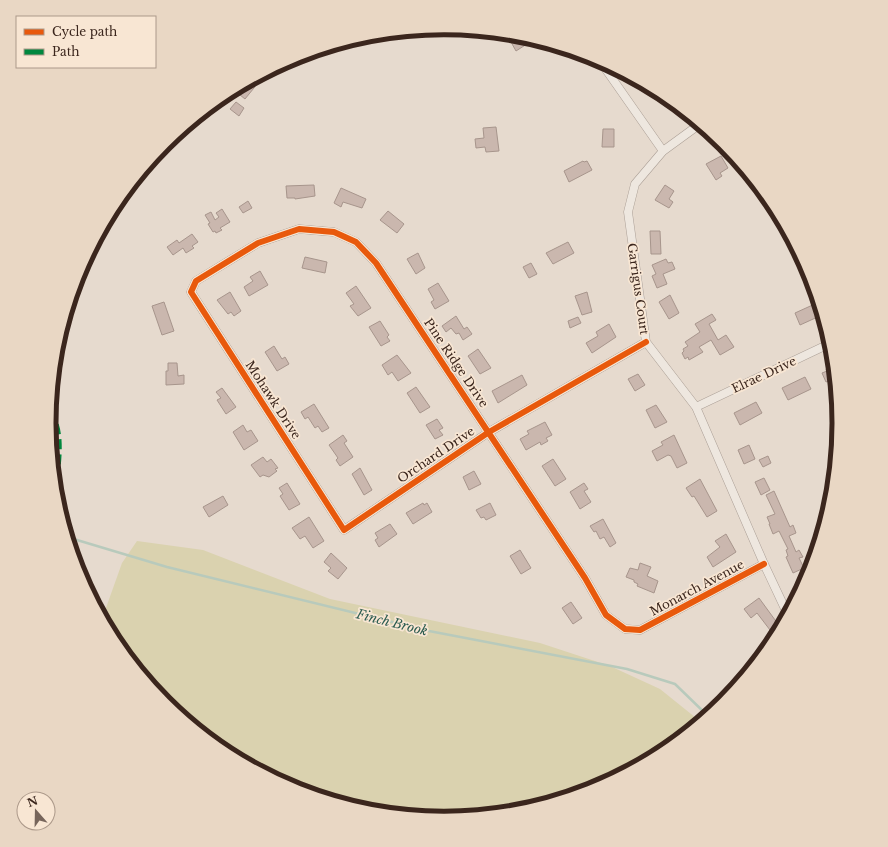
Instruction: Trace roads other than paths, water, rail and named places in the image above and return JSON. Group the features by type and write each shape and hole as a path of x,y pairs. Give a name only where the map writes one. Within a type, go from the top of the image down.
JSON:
{"street":[{"path":"607,71 663,151"},
{"name":"Garrigus Court","path":"696,127 663,151 635,184 628,212 646,342 696,407 764,564 785,608"},
{"name":"Pine Ridge Drive","path":"196,281 258,243 300,229 334,232 356,242 376,263 585,578 606,615 625,629 640,630"},
{"name":"Mohawk Drive","path":"196,281 191,292 196,302 344,530"},
{"name":"Orchard Drive","path":"344,530 489,432 646,342"},
{"name":"Elrae Drive","path":"696,407 825,346"},
{"name":"Monarch Avenue","path":"640,630 764,564"}],"waterway":[{"name":"Finch Brook","path":"73,539 167,567 429,631 627,669 675,684 704,712"}]}
